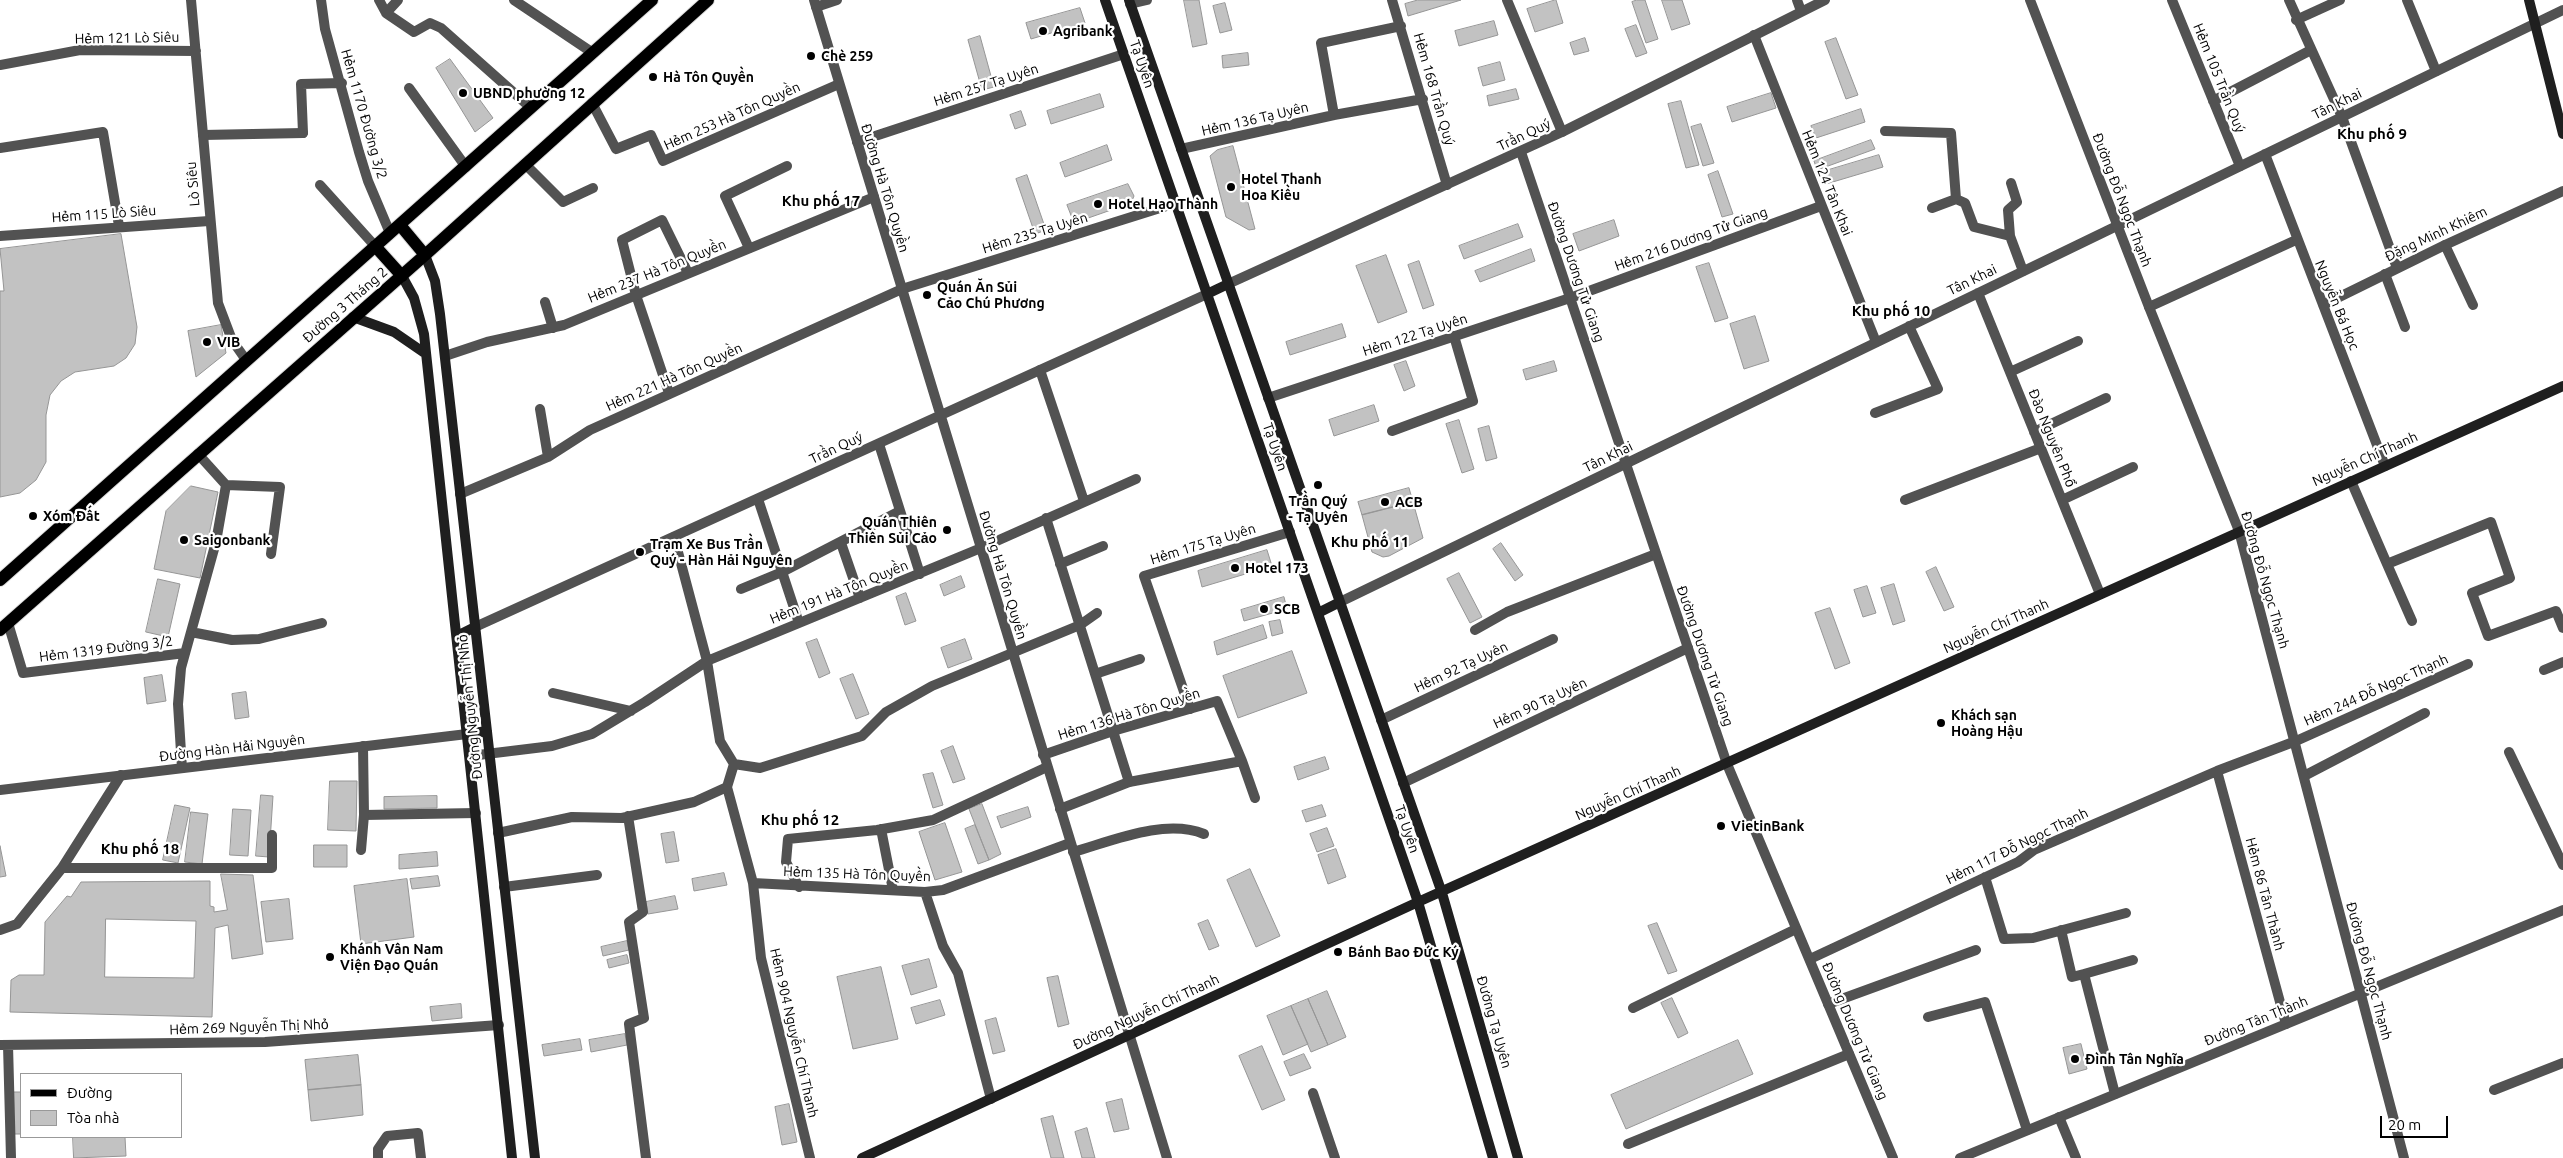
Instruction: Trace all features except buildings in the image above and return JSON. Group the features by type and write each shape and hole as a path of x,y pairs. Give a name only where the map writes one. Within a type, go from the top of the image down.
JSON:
{"main road":[{"name":"Đường 3 Tháng 2","path":"4,626 353,317 402,276 708,0"},
{"name":"Tạ Uyên","path":"1105,0 1418,902"},
{"path":"2529,0 2563,134"},
{"name":"Đường 3 Tháng 2","path":"0,580 466,167 649,1"},
{"name":"Tạ Uyên","path":"1130,2 1442,893"},
{"path":"395,230 425,255"},
{"path":"375,246 402,276"},
{"name":"Đường Nguyễn Thị Nhỏ","path":"425,255 435,281 445,356 535,1158"},
{"name":"Đường Nguyễn Thị Nhỏ","path":"402,276 414,298 420,316 426,354 512,1158"},
{"path":"1207,294 1228,284"},
{"path":"353,317 394,332 426,354"},
{"name":"Nguyễn Chí Thanh","path":"1442,893 2563,386"},
{"path":"1318,613 1340,602"},
{"path":"457,636 475,627"},
{"path":"467,734 487,731"},
{"name":"Đường Nguyễn Chí Thanh","path":"862,1158 1418,902 1442,893"},
{"name":"Đường Tạ Uyên","path":"1442,893 1518,1158"},
{"path":"1418,902 1493,1158"}],"street":[{"name":"Lò Siêu","path":"191,0 209,220 218,303 232,340 246,360"},
{"name":"Hẻm 1170 Đường 3/2","path":"321,0 326,29 368,181 395,230"},
{"path":"379,0 386,13 414,32 430,23 441,28 531,108"},
{"path":"386,13 398,0"},
{"path":"514,0 593,53"},
{"path":"815,4 837,0"},
{"path":"1130,2 1147,0"},
{"name":"Hẻm 168 Trần Quý","path":"1392,0 1423,99 1447,185"},
{"path":"1507,0 1562,132"},
{"path":"1797,0 1801,11"},
{"name":"Trần Quý","path":"1228,284 1521,152 1754,34 1826,0"},
{"name":"Đường Đỗ Ngọc Thạnh","path":"2030,0 2117,226 2239,531 2296,741 2404,1158"},
{"name":"Hẻm 105 Trần Quý","path":"2172,0 2240,166"},
{"path":"2289,0 2296,20 2342,117 2397,268"},
{"path":"2296,20 2340,0"},
{"path":"2407,0 2436,71"},
{"name":"Đường Hà Tôn Quyền","path":"815,4 1167,1158"},
{"name":"Tân Khai","path":"1340,602 2563,10"},
{"path":"1334,115 1321,43 1401,26"},
{"name":"Hẻm 124 Tân Khai","path":"1754,34 1876,342"},
{"name":"Hẻm 121 Lò Siêu","path":"0,65 80,50 196,51"},
{"path":"2213,101 2311,50"},
{"name":"Hẻm 257 Tạ Uyên","path":"857,142 1124,54"},
{"path":"203,135 303,133 301,84 342,83"},
{"name":"Hẻm 253 Hà Tôn Quyền","path":"592,103 616,150 651,135 663,161 839,84"},
{"path":"409,88 466,167"},
{"name":"Hẻm 136 Tạ Uyên","path":"1181,149 1334,115 1423,99"},
{"path":"1885,131 1952,132 1956,199"},
{"path":"0,148 103,132 119,226"},
{"name":"Đường Dương Tử Giang","path":"1521,152 1727,764 1893,1158"},
{"name":"Nguyễn Bá Học","path":"2265,154 2296,240 2385,466"},
{"path":"525,164 563,202 593,188"},
{"path":"749,248 725,196 787,166"},
{"path":"2011,183 2017,202 2008,210 2010,236 2023,271"},
{"path":"320,185 375,246"},
{"name":"Đặng Minh Khiêm","path":"2323,305 2445,245 2563,191"},
{"name":"Hẻm 237 Hà Tôn Quyền","path":"445,356 487,342 553,328 874,197"},
{"path":"1932,208 1956,199 1965,203 1974,227 2010,236"},
{"name":"Hẻm 235 Tạ Uyên","path":"902,289 1176,203"},
{"name":"Hẻm 216 Dương Tử Giang","path":"1570,298 1821,206"},
{"name":"Hẻm 115 Lò Siêu","path":"0,236 209,220"},
{"path":"669,394 636,295 622,240 662,220 688,273"},
{"path":"2149,307 2296,240"},
{"path":"2445,245 2473,305"},
{"path":"2385,274 2405,326"},
{"name":"Hẻm 221 Hà Tôn Quyền","path":"460,494 548,457 590,430 902,289"},
{"name":"Đào Nguyên Phổ","path":"1978,293 2100,594"},
{"name":"Trần Quý","path":"475,627 1207,294"},
{"name":"Hẻm 122 Tạ Uyên","path":"1268,398 1570,298"},
{"path":"545,302 553,328"},
{"path":"1875,413 1938,389 1909,326"},
{"path":"1392,431 1473,401 1454,336"},
{"path":"2010,372 2078,341"},
{"path":"1040,370 1084,501"},
{"path":"2034,432 2106,398"},
{"path":"540,409 548,457"},
{"path":"879,444 920,574"},
{"path":"1905,500 2041,448"},
{"path":"198,454 226,485 280,487 271,554"},
{"path":"2062,500 2133,467"},
{"name":"Hẻm 191 Hà Tôn Quyền","path":"470,756 552,746 592,734 707,661 920,574 1136,479"},
{"path":"2351,481 2412,621"},
{"path":"182,768 178,704 180,668 216,542 226,485"},
{"path":"758,499 799,623"},
{"path":"741,589 782,572 900,511"},
{"path":"1046,518 1129,782"},
{"path":"2387,564 2491,522 2510,578 2472,592 2488,636 2556,611 2563,628"},
{"name":"Hẻm 175 Tạ Uyên","path":"1190,709 1144,576 1290,532"},
{"path":"674,537 707,661 720,741 734,764 760,768 862,736 886,712 932,686 1080,625 1097,614"},
{"path":"841,543 860,598"},
{"path":"1060,564 1103,546"},
{"path":"1476,630 1507,612 1656,554"},
{"path":"191,632 232,640 259,639 322,624"},
{"name":"Hẻm 1319 Đường 3/2","path":"4,626 23,673 185,654"},
{"name":"Hẻm 92 Tạ Uyên","path":"1381,720 1553,639"},
{"name":"Hẻm 90 Tạ Uyên","path":"1403,783 1688,648"},
{"path":"1095,674 1140,659"},
{"path":"2544,670 2563,662"},
{"name":"Hẻm 244 Đỗ Ngọc Thạnh","path":"2296,741 2468,664"},
{"path":"553,693 631,711"},
{"name":"Hẻm 136 Hà Tôn Quyền","path":"1044,754 1113,731 1217,701 1242,761"},
{"path":"2304,776 2425,713"},
{"name":"Đường Hàn Hải Nguyên","path":"0,790 467,734"},
{"name":"Hẻm 117 Đỗ Ngọc Thạnh","path":"1810,959 2018,862 2034,850 2217,771 2296,741"},
{"path":"361,850 364,815 363,746"},
{"path":"2509,752 2563,865"},
{"path":"1060,809 1129,782 1242,761 1255,798"},
{"name":"Hẻm 904 Nguyễn Chí Thanh","path":"734,764 727,787 754,884 761,958 810,1158"},
{"path":"798,887 786,862 788,839 881,830 934,820 1047,767"},
{"name":"Hẻm 86 Tân Thành","path":"2217,771 2286,1024"},
{"path":"0,930 16,924 62,868 120,776"},
{"path":"498,833 572,817 622,818 694,802 727,787"},
{"path":"364,815 476,813"},
{"path":"628,816 643,912 629,922 644,1018 629,1024 646,1158"},
{"name":"Hẻm 135 Hà Tôn Quyền","path":"754,884 925,892 944,890 1072,848 1164,828 1192,829 1204,834"},
{"path":"881,830 893,890"},
{"path":"62,868 272,868 272,834"},
{"path":"504,887 597,875"},
{"path":"1985,877 2004,939 2033,938 2126,913"},
{"path":"925,892 943,946 958,973 991,1099"},
{"name":"Đường Tân Thành","path":"1960,1158 2563,910"},
{"path":"1633,1008 1796,929"},
{"path":"2061,930 2072,977 2133,960"},
{"path":"1828,1004 1976,950"},
{"path":"2084,974 2115,1094"},
{"path":"1928,1016 1985,1002 2027,1130"},
{"name":"Hẻm 269 Nguyễn Thị Nhỏ","path":"4,1045 265,1042 499,1025"},
{"path":"4,1045 11,1158"},
{"path":"1628,1144 1849,1054"},
{"path":"2494,1090 2563,1063"},
{"path":"1313,1094 1335,1158"},
{"path":"2059,1117 2076,1158"},
{"path":"378,1158 378,1149 387,1136 418,1133 421,1158"}],"place":[{"name":"Agribank","path":"1043,31"},
{"name":"Chè 259","path":"811,56"},
{"name":"Hà Tôn Quyền","path":"653,77"},
{"name":"UBND phường 12","path":"463,93"},
{"name":"Hotel Thanh Hoa Kiều","path":"1231,187"},
{"name":"Hotel Hạo Thành","path":"1098,204"},
{"name":"Quán Ăn Sủi Cảo Chú Phương","path":"927,295"},
{"name":"VIB","path":"207,342"},
{"name":"Trần Quý - Tạ Uyên","path":"1318,485"},
{"name":"ACB","path":"1385,502"},
{"name":"Xóm Đất","path":"33,516"},
{"name":"Quán Thiên Thiên Sủi Cảo","path":"947,530"},
{"name":"Saigonbank","path":"184,540"},
{"name":"Trạm Xe Bus Trần Quý - Hàn Hải Nguyên","path":"640,552"},
{"name":"Hotel 173","path":"1235,568"},
{"name":"SCB","path":"1264,609"},
{"name":"Khách sạn Hoàng Hậu","path":"1941,723"},
{"name":"VietinBank","path":"1721,826"},
{"name":"Bánh Bao Đức Ký","path":"1338,952"},
{"name":"Khánh Vân Nam Viện Đạo Quán","path":"330,957"},
{"name":"Đình Tân Nghĩa","path":"2075,1059"}],"district":[{"name":"Khu phố 9","path":"2372,134"},
{"name":"Khu phố 17","path":"821,201"},
{"name":"Khu phố 10","path":"1891,311"},
{"name":"Khu phố 11","path":"1370,542"},
{"name":"Khu phố 12","path":"800,820"},
{"name":"Khu phố 18","path":"140,849"}]}
